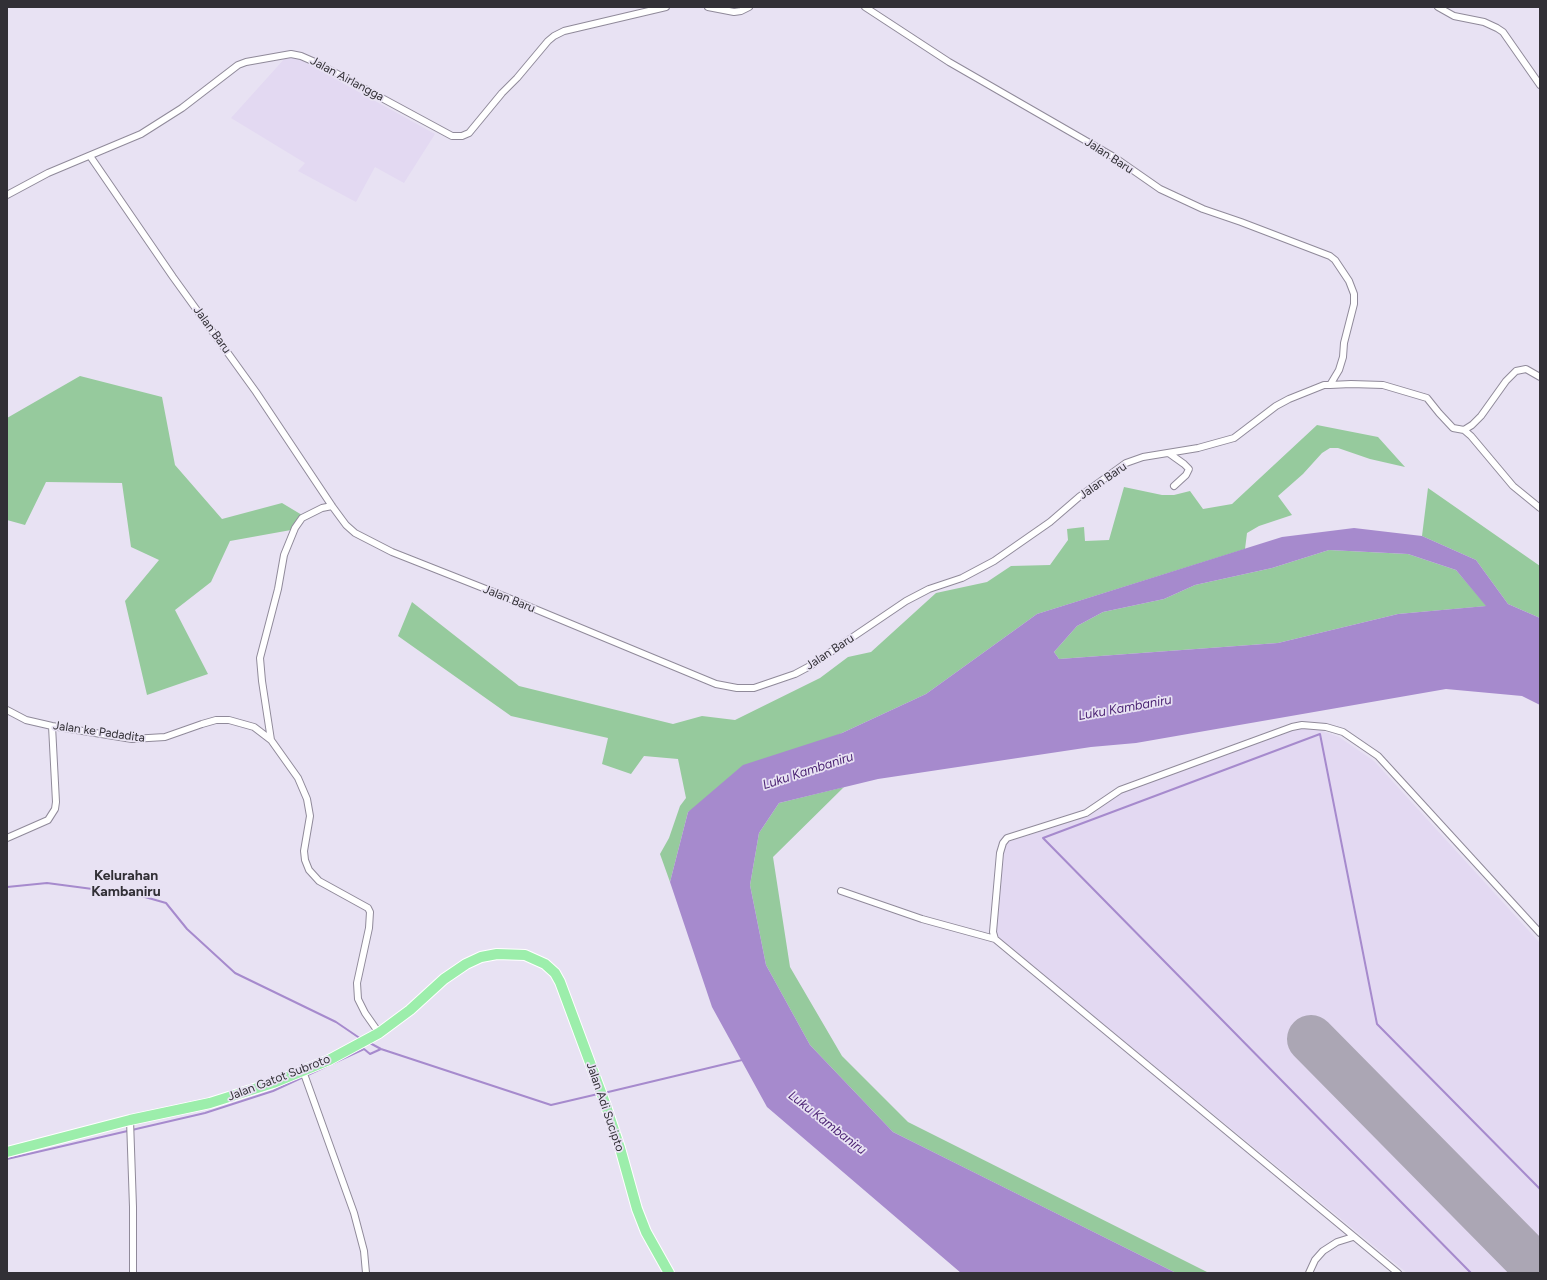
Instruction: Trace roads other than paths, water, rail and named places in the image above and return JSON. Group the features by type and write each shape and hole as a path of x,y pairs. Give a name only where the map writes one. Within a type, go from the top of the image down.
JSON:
{"highway":[{"name":"Jalan Gatot Subroto","path":"7,1152 131,1123 220,1100 305,1074 376,1035 410,1010 444,979 466,964 481,957 497,954 525,955"},
{"name":"Jalan Adi Sucipto","path":"525,955 545,964 555,973 560,982 602,1092 637,1209 646,1232 668,1273"}],"street":[{"name":"Jalan Airlangga","path":"7,195 48,173 141,134 182,108 238,65 246,62 291,54 301,56 317,63 452,136 462,136 469,133 502,93 554,36 564,31 666,7"},
{"path":"708,7 734,12 741,11 749,7"},
{"name":"Jalan Baru","path":"90,156 173,277 256,392 332,506 346,525 355,534 392,552 506,597 716,684 737,688 754,688 795,674 810,666 906,601 930,589 962,578 994,561 1050,522 1079,497 1126,463 1234,438 1276,406 1289,399 1324,385 1330,385 1339,370 1343,357 1344,343 1354,304 1354,294 1349,281 1335,260 1330,256 1202,209 1160,189 1114,157 949,62 865,7"},
{"path":"1438,7 1454,16 1484,22 1503,32 1540,85"},
{"path":"1464,430 1476,421 1506,381 1516,371 1526,369 1540,377"},
{"path":"1330,385 1383,385 1422,396 1431,403 1453,428 1464,430 1513,486 1540,508"},
{"path":"1170,454 1189,469 1186,475 1174,486"},
{"path":"271,740 262,682 260,658 278,589 284,555 295,528 302,518 322,508 332,506"},
{"name":"Jalan ke Padadita","path":"7,710 26,720 52,726 132,739 165,737 216,720 230,720 254,727 271,740 298,778 307,799 310,816 304,851 305,860 309,870 319,881 360,903 368,908 370,912 369,928 357,983 358,999 376,1035"},
{"path":"995,939 993,932 1000,853 1002,843 1007,838 1086,813 1120,790 1292,727 1302,725 1335,729 1378,756 1540,932"},
{"path":"7,838 48,820 55,809 56,802 52,726"},
{"path":"841,891 922,919 995,939 1398,1273"},
{"path":"305,1074 354,1213 361,1237 366,1273"},
{"path":"131,1123 133,1273"},
{"path":"1308,1273 1323,1251 1337,1242 1353,1237"}],"water":[{"name":"Luku Kambaniru","path":"1354,528 1422,536 1476,560 1508,604 1540,618 1540,705 1522,696 1446,689 1136,743 1091,747 878,779 779,803 759,833 750,885 766,965 810,1045 893,1132 1176,1273 961,1273 767,1107 712,1007 670,882 688,812 743,765 842,733 926,694 1037,614 1282,537","holes":["1329,550 1408,554 1456,570 1486,606 1398,614 1278,643 1059,659 1054,652 1077,626 1103,612 1164,599 1195,585 1272,568"]}],"waterway":[{"path":"1471,1273 1043,838 1320,734 1377,1024 1540,1189"},
{"path":"7,887 47,883 138,895 166,903 187,929 235,973 336,1022 361,1039"},
{"path":"368,1042 381,1049 551,1105 598,1094"},
{"path":"7,1159 205,1113 273,1091 364,1049 370,1054 381,1049"},
{"path":"604,1093 742,1060"}],"district":[{"name":"Kelurahan Kambaniru","path":"126,884"}]}
